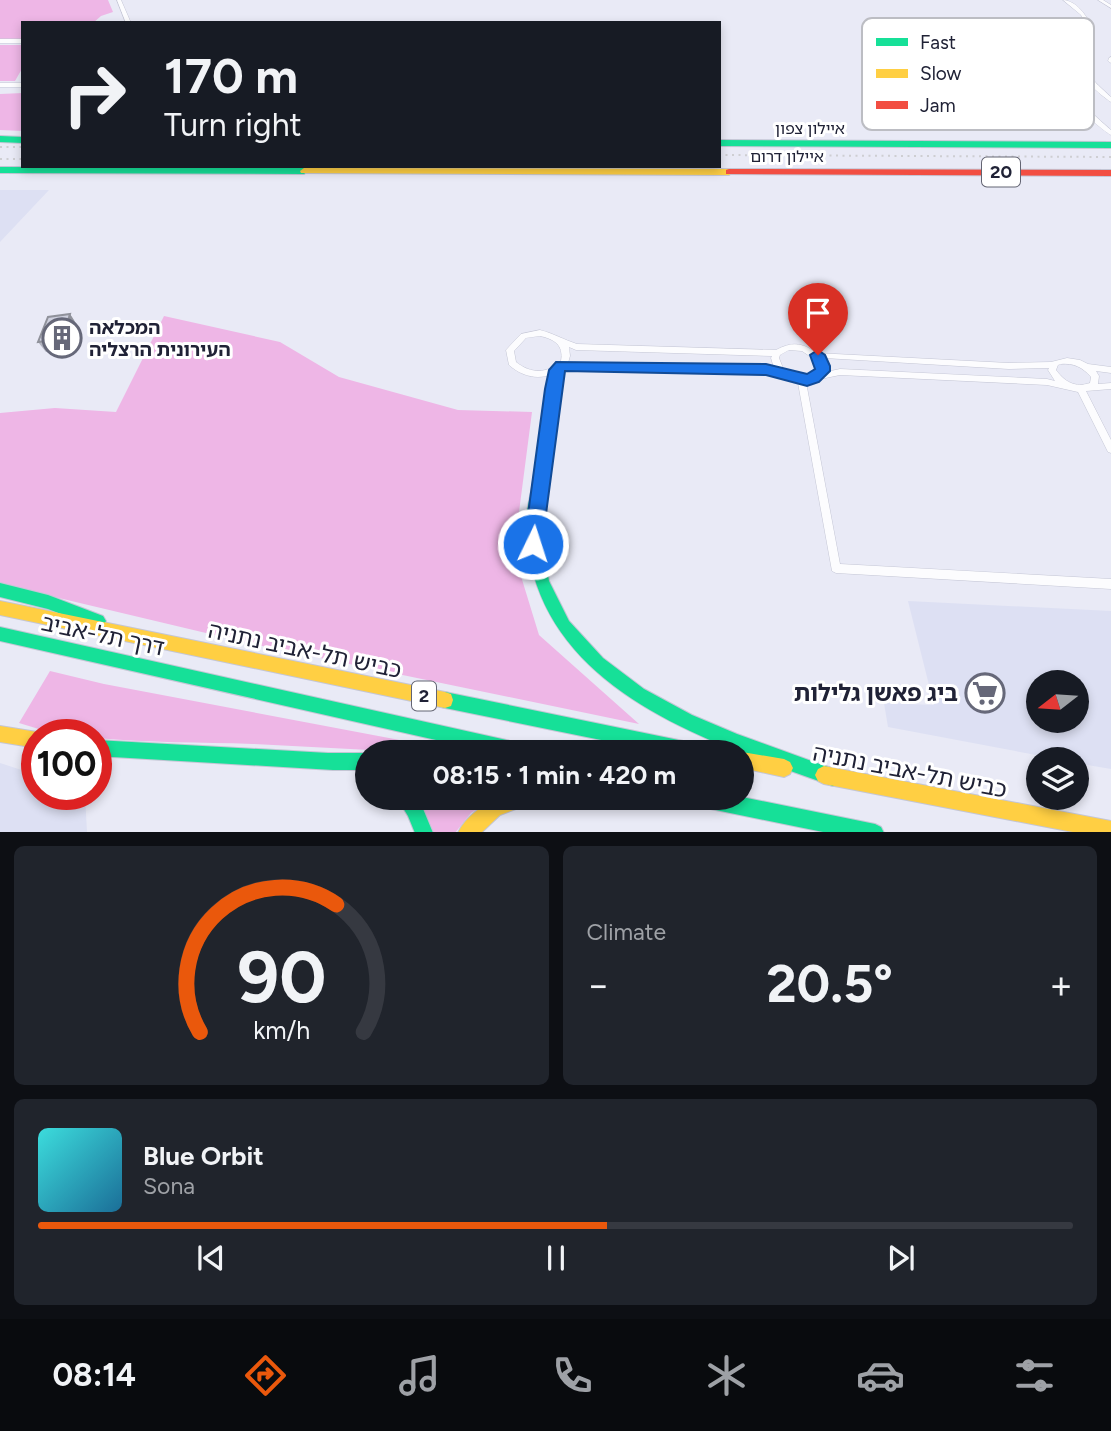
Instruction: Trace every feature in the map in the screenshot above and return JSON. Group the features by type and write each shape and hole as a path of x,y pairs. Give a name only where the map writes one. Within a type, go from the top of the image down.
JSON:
{"main road":[{"path":"0,139 21,140"},
{"name":"איילון צפון","path":"721,143 1111,145"},
{"name":"איילון דרום","path":"0,170 1111,173"},
{"path":"891,172 1111,180"},
{"path":"559,368 533,527 533,544 543,591 567,634 583,654 643,700 730,741 833,777"},
{"path":"0,590 48,602 150,640"},
{"name":"דרך תל-אביב","path":"0,608 150,640"},
{"name":"דרך תל-אביב","path":"0,634 471,740"},
{"name":"כביש תל-אביב נתניה","path":"150,640 639,740"},
{"path":"0,734 21,737"},
{"path":"112,749 355,762"},
{"path":"330,761 355,768"},
{"name":"כביש תל-אביב נתניה","path":"754,762 1111,830"},
{"path":"754,808 875,832"},
{"path":"415,810 424,832"},
{"path":"467,832 492,810"}],"street":[{"path":"121,0 128,21"},
{"path":"1065,0 1086,18"},
{"path":"1100,0 1111,7"},
{"path":"0,41 21,41"},
{"path":"1094,84 1111,100"},
{"path":"1,88 20,85"},
{"path":"1094,116 1110,132"},
{"path":"777,353 576,347 548,335 532,334 517,340 510,350 512,363 522,371 536,374 559,368 766,369 802,380 840,372 1047,383 1086,388 1111,386"},
{"path":"559,368 567,355 562,342"},
{"path":"785,374 776,364 777,353 781,349 796,346 818,355 996,365 1052,365 1064,360 1086,367 1111,370"},
{"path":"818,355 823,366 819,375"},
{"path":"1052,365 1054,374 1070,387"},
{"path":"1086,367 1096,381 1086,388"},
{"path":"802,380 836,568 1111,584"},
{"path":"1086,388 1111,450"}],"shaded area":[{"path":"0,0 108,0 113,12 95,21 21,21 21,39 0,39"},
{"path":"0,45 21,45 21,70 15,81 0,81"},
{"path":"21,93 21,131 0,130 0,94"},
{"path":"0,190 49,190 0,242"},
{"path":"164,316 280,342 339,377 458,410 532,412 519,512 520,573 539,635 639,724 248,643 0,584 0,413 55,408 116,412"},
{"name":"ביג פאשן גלילות","path":"908,601 1111,611 1111,769 1089,765 1089,747 1026,747 1026,753 888,727 884,703 934,705"},
{"path":"50,671 104,684 400,740 355,740 355,749 116,740 112,740 112,719 21,719"},
{"path":"0,763 21,770 21,810 86,810 87,832 0,832"},
{"path":"423,810 476,810 456,832 432,832"}],"building":[{"path":"70,314 62,339 38,342 48,317"}],"railway":[{"path":"0,147 21,147"},
{"path":"721,155 1111,157"},
{"path":"0,159 21,159"}],"traffic: fast":[{"path":"0,139 21,140"},
{"path":"721,143 1111,145"},
{"path":"0,170 304,171"},
{"path":"556,370 533,528 542,581 564,626 597,664 639,695 686,721 833,777"},
{"path":"0,590 48,602 98,621"},
{"path":"0,634 471,740"},
{"path":"445,700 640,740"},
{"path":"112,749 333,762"},
{"path":"330,761 355,762"},
{"path":"754,809 870,832"},
{"path":"415,810 424,832"}],"traffic: slow":[{"path":"304,171 729,172"},
{"path":"0,608 445,700"},
{"path":"0,734 21,737"},
{"path":"754,762 784,768"},
{"path":"824,775 1111,830"},
{"path":"468,832 492,810"}],"traffic: jam":[{"path":"729,172 1111,173"}],"place":[{"name":"המכלאה העירונית הרצליה","path":"62,338"},
{"name":"ביג פאשן גלילות","path":"985,693"}],"route":[{"path":"533,544 533,527 556,370 562,366 766,369 807,380 822,371 823,366 818,355"}]}
